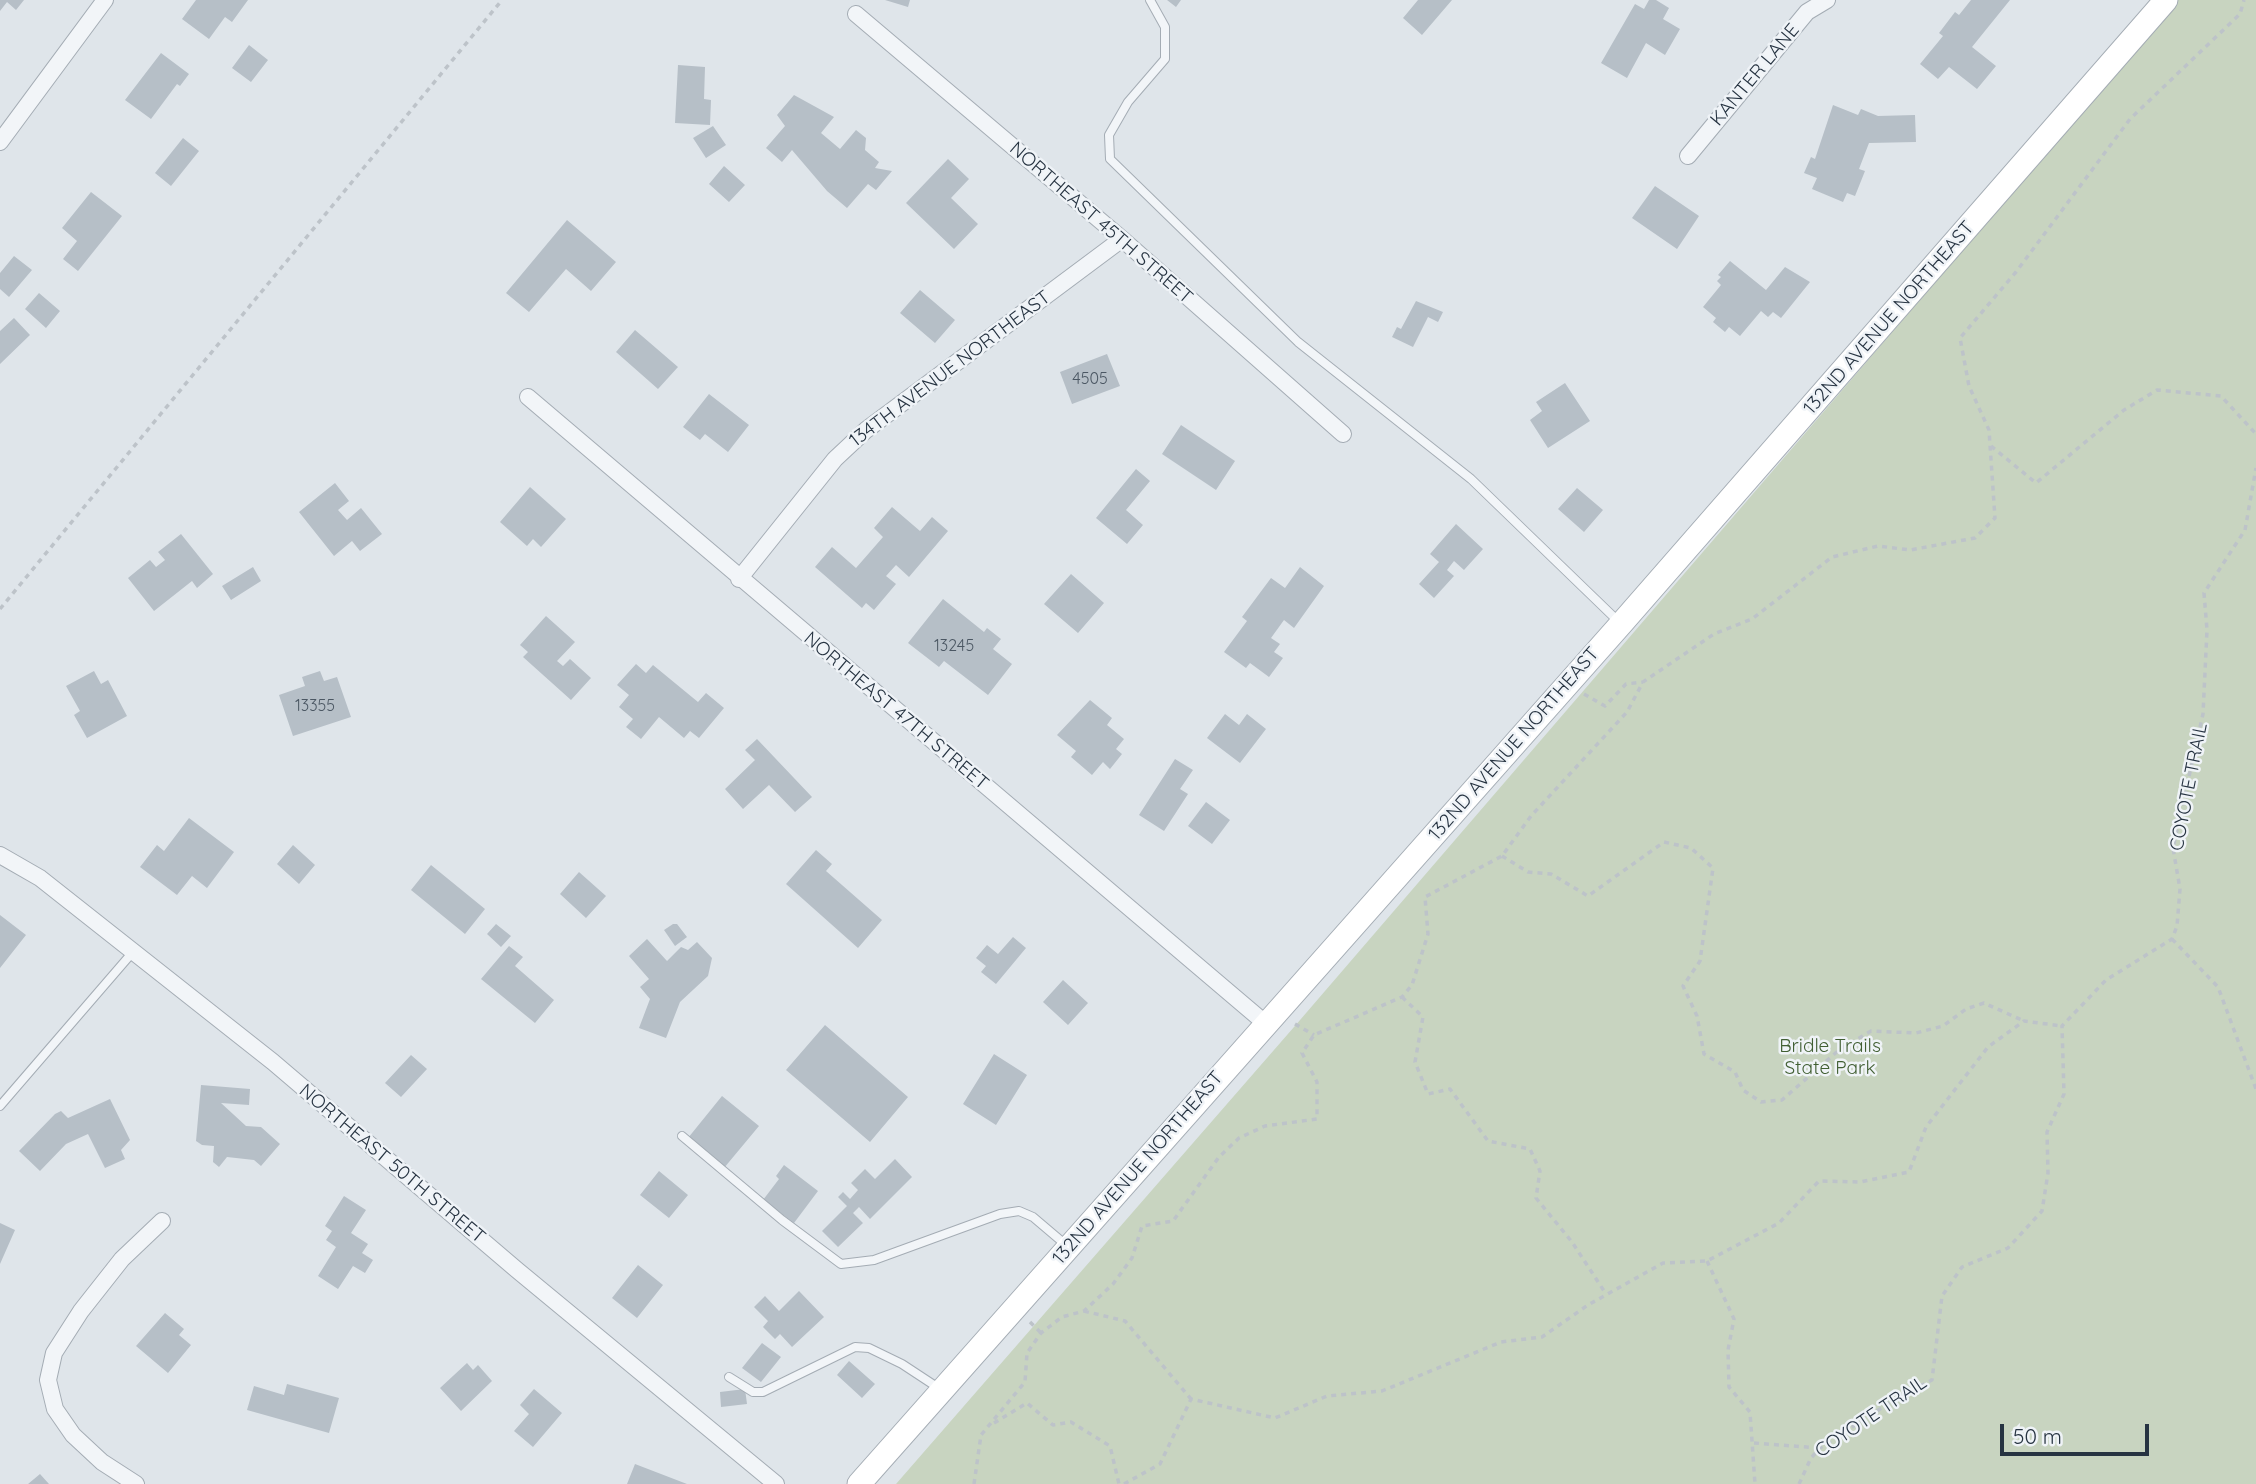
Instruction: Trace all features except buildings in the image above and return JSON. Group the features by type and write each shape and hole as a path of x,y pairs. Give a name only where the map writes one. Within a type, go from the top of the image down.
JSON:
{"street":[{"path":"0,142 105,0"},
{"name":"KANTER LANE","path":"1688,156 1807,12 1827,0"},
{"name":"132ND AVENUE NORTHEAST","path":"859,1484 1621,624 2166,0"},
{"name":"NORTHEAST 45TH STREET","path":"856,14 1122,239 1343,434"},
{"name":"134TH AVENUE NORTHEAST","path":"739,579 835,459 866,430 1122,239"},
{"name":"NORTHEAST 47TH STREET","path":"528,397 739,579 1265,1023"},
{"name":"NORTHEAST 50TH STREET","path":"0,855 40,878 273,1062 517,1270 776,1484"},
{"path":"136,1484 102,1462 73,1435 55,1409 48,1380 54,1353 81,1311 122,1259 162,1221"}],"lane":[{"path":"1150,0 1165,27 1165,59 1128,102 1109,135 1110,159 1298,342 1471,479 1621,624"},
{"path":"0,1106 132,953"},
{"path":"682,1136 782,1220 841,1264 874,1261 1000,1214 1019,1211 1033,1217 1068,1247"},
{"path":"729,1377 753,1391 763,1392 855,1347 869,1349 902,1364 942,1391"}],"path":[{"path":"0,609 502,0"},
{"path":"1566,685 1605,706 1626,684 1643,682 1714,634 1752,619 1832,557 1878,545 1910,550 1975,538 1995,518 1989,430 1969,386 1960,338 2016,272 2130,119 2240,14 2244,0"},
{"path":"1991,446 2036,483 2124,410 2157,390 2221,396 2256,434"},
{"name":"COYOTE TRAIL","path":"2172,939 2177,926 2179,889 2173,848 2203,714 2207,630 2204,593 2245,530 2256,468"},
{"path":"974,1484 981,1435 1025,1382 1027,1353 1041,1333 1062,1317 1083,1311 1113,1284 1132,1258 1142,1226 1173,1221 1219,1157 1239,1138 1265,1126 1317,1118 1317,1082 1302,1053 1314,1035 1402,997 1412,985 1428,934 1425,897 1502,856 1531,816 1627,712 1643,682"},
{"path":"1502,856 1528,872 1551,874 1588,896 1664,842 1691,848 1713,868 1700,961 1683,986 1697,1016 1704,1054 1735,1072 1743,1090 1761,1102 1782,1100 1839,1050 1871,1031 1916,1033 1943,1026 1966,1009 1984,1003 2024,1021 2062,1026 2106,980 2172,939 2218,986 2256,1089"},
{"path":"1402,997 1423,1017 1415,1062 1428,1094 1450,1089 1488,1141 1530,1149 1539,1171 1536,1198 1572,1242 1606,1294"},
{"path":"1083,1311 1125,1321 1191,1399 1275,1418 1327,1396 1382,1391 1501,1342 1542,1338 1606,1294 1664,1263 1707,1261 1779,1223 1819,1181 1860,1182 1909,1172 1926,1127 1988,1047 2024,1021"},
{"path":"1293,1023 1314,1035"},
{"name":"COYOTE TRAIL","path":"1799,1484 1811,1458 1820,1448 1900,1396 1931,1380 1942,1296 1962,1267 2008,1248 2042,1211 2048,1173 2047,1132 2064,1094 2062,1026"},
{"path":"1707,1261 1734,1319 1728,1350 1730,1387 1750,1412 1755,1484"},
{"path":"991,1424 1027,1403 1053,1425 1071,1422 1110,1446 1121,1484 1160,1464 1191,1399"},
{"path":"1754,1443 1820,1448"}],"green space":[{"name":"Bridle Trails State Park","path":"2178,0 2256,0 2256,1484 896,1484 1294,1027"}]}
